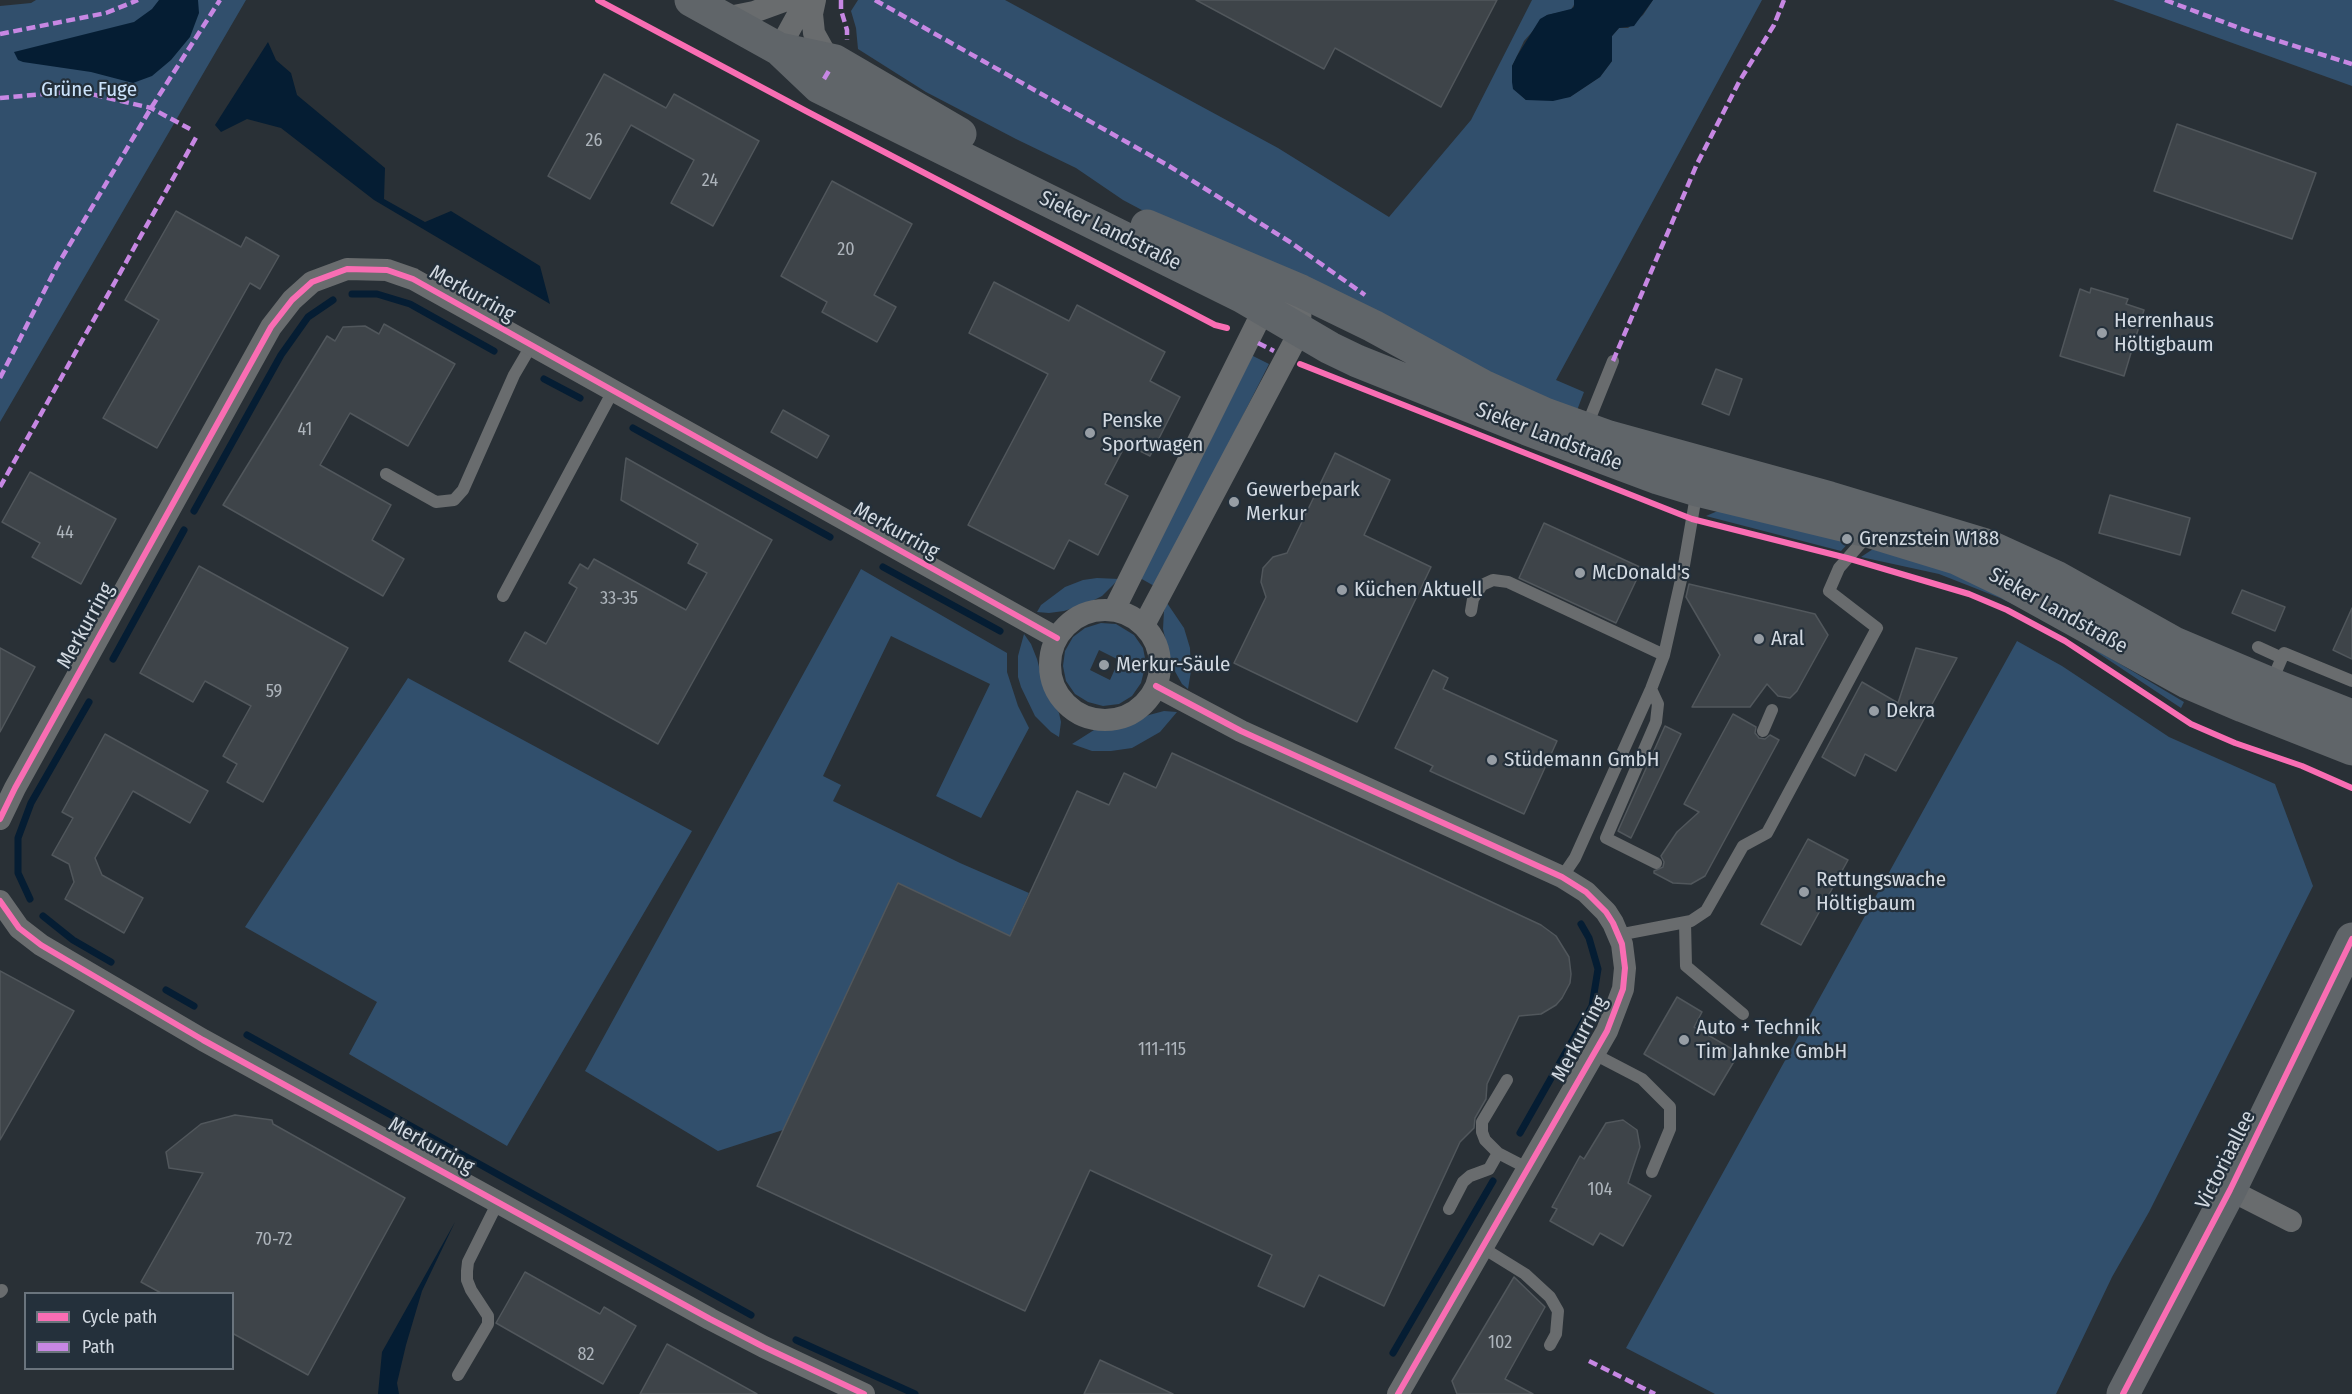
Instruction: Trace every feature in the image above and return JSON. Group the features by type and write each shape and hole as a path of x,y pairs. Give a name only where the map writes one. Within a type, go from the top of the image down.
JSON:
{"main road":[{"name":"Sieker Landstraße","path":"692,0 779,49 819,87 1264,309 1330,348 1423,389 1593,455 1701,476 1986,545 2056,577 2174,643 2276,671 2352,716"},
{"name":"Sieker Landstraße","path":"779,49 835,61 938,123 986,148 1154,230 1301,291 1373,326 1493,390 1701,476 1920,546 1983,570 2161,668 2243,706 2352,749"},
{"path":"2243,706 2276,671"},
{"name":"Victoriaallee","path":"2123,1394 2230,1190 2352,939"}],"street":[{"path":"724,18 754,12 787,0"},
{"path":"779,49 806,0"},
{"path":"815,0 812,14 814,33 824,51 835,61"},
{"name":"Merkurring","path":"0,819 15,788 271,327 301,291 322,278 347,269 387,270 413,279 1057,638"},
{"path":"1114,610 1264,309 1301,291 1300,331 1144,625"},
{"path":"1096,610 1114,610 1128,614 1144,625 1155,639 1161,665 1156,687 1141,707 1124,717 1104,720 1080,714 1064,701 1052,678 1050,657 1057,638 1068,624 1083,614 1096,610"},
{"name":"Merkurring","path":"1156,687 1241,731 1562,877 1596,902 1613,923 1618,935 1625,962 1623,989 1611,1022 1398,1394"},
{"name":"Merkurring","path":"0,902 19,928 50,950 203,1040 764,1347 864,1394"},
{"path":"2230,1190 2291,1221"}],"lane":[{"path":"386,474 436,502 454,500 463,490 514,375 531,346"},
{"path":"1585,429 1614,362"},
{"path":"503,596 613,391"},
{"path":"1562,877 1575,858 1664,655 1701,476"},
{"path":"1618,935 1691,921 1706,911 1743,846 1767,833 1877,628 1829,591 1847,558 1871,532"},
{"path":"1472,611 1473,598 1482,585 1493,580 1508,582 1664,655"},
{"path":"2258,647 2276,671 2284,653 2352,681"},
{"path":"1651,689 1658,704 1656,722 1606,838 1656,863"},
{"path":"1763,731 1772,710"},
{"path":"1685,922 1686,966 1743,1014"},
{"path":"1593,1054 1642,1079 1670,1107 1670,1129 1652,1172"},
{"path":"1507,1080 1482,1122 1482,1132 1485,1140 1498,1153 1527,1168"},
{"path":"1449,1209 1463,1182 1470,1176 1488,1170 1498,1153"},
{"path":"458,1375 488,1324 486,1310 471,1290 467,1280 467,1271 468,1262 498,1202"},
{"path":"1483,1248 1525,1274 1550,1297 1558,1311 1556,1334 1550,1344"}],"green space":[{"name":"Grüne Fuge","path":"36,0 246,0 0,422 0,6 31,3"},
{"path":"858,0 1005,0 1278,148 1389,217 1471,120 1532,0 1574,0 1575,3 1571,10 1547,15 1524,41 1512,66 1514,89 1526,100 1570,97 1600,77 1612,61 1612,36 1619,28 1628,28 1643,15 1653,0 1762,0 1556,380 1584,392 1576,413 1170,225 1123,200 1076,168 926,92 858,49 856,28 851,11"},
{"path":"2113,0 2352,0 2352,86"},
{"path":"1251,355 1269,364 1156,587 1140,578"},
{"path":"1720,510 1853,538 1841,551 1706,516"},
{"path":"1873,549 1945,566 2027,611 1939,574 1861,557"},
{"path":"861,569 1007,653 1007,672 1018,706 1029,728 981,818 936,796 990,684 891,636 823,776 841,785 833,801 960,863 1029,893 1010,936 898,884 783,1130 718,1151 585,1071"},
{"path":"1119,579 1102,596 1088,603 1064,611 1037,612 1041,605 1065,587 1083,580"},
{"path":"1167,603 1184,628 1190,648 1191,671 1188,689 1182,684 1172,666 1168,650 1163,629"},
{"path":"1101,623 1116,624 1134,635 1143,648 1146,663 1141,683 1132,696 1119,704 1103,706 1088,702 1075,694 1066,681 1063,666 1065,651 1073,637 1085,628","holes":["1099,650 1119,660 1110,680 1090,670"]},
{"path":"2065,631 2184,702 2181,708"},
{"path":"1024,634 1037,659 1045,690 1059,713 1061,722 1059,737 1035,716 1021,687 1018,677 1018,656"},
{"path":"2017,641 2062,666 2169,737 2275,784 2313,886 2149,1212 2112,1277 2056,1394 1715,1394 1626,1348"},
{"path":"408,678 692,831 507,1146 349,1054 377,1002 245,927"},
{"path":"1164,711 1177,712 1160,732 1132,748 1092,751 1072,744 1094,730 1123,727"}],"shaded area":[{"path":"159,0 198,0 199,13 190,37 171,60 152,76 133,83 91,72 23,62 18,60 14,52 134,22 152,9"},
{"path":"1574,0 1653,0 1634,26 1619,28 1612,36 1612,61 1600,77 1570,97 1553,101 1526,100 1513,89 1512,66 1540,19 1571,9 1574,7"},
{"path":"268,42 276,60 291,73 297,95 385,168 384,199 425,222 451,211 540,266 550,304 374,200 281,128 247,119 221,132 215,125"},
{"path":"455,1222 422,1291 397,1383 399,1394 378,1394 382,1352"}],"building":[{"path":"1196,0 1497,0 1441,107 1335,48 1324,69"},
{"path":"604,74 666,108 674,94 759,141 713,226 671,203 694,160 631,125 590,199 548,176"},
{"path":"2177,124 2316,173 2292,239 2154,191"},
{"path":"832,181 912,224 874,295 896,307 877,342 822,312 827,302 781,276"},
{"path":"176,211 241,247 246,237 279,256 260,289 250,283 157,448 103,418 159,320 125,300"},
{"name":"Penske Sportwagen","path":"994,282 1069,321 1077,305 1165,352 1150,381 1180,397 1150,456 1126,444 1105,484 1128,496 1098,555 1069,540 1054,569 968,525 1048,374 969,333"},
{"name":"Herrenhaus Höltigbaum","path":"2091,288 2128,299 2126,304 2144,310 2124,376 2060,356 2080,289 2090,293"},
{"path":"384,324 455,364 408,446 350,413 320,465 391,505 372,540 404,559 383,596 223,505 327,336 335,341 343,327 365,326 379,334"},
{"path":"1716,369 1742,379 1729,415 1702,404"},
{"path":"783,410 829,436 817,458 771,432"},
{"name":"Küchen Aktuell","path":"1335,453 1390,480 1364,535 1431,567 1357,722 1234,663 1266,597 1261,582 1263,568 1273,557 1287,553"},
{"path":"626,458 772,540 658,744 509,661 525,632 546,644 577,588 569,583 580,564 588,569 594,559 686,610 707,573 688,563 698,544 621,500"},
{"path":"30,472 116,519 81,584 32,557 40,543 2,522"},
{"path":"2110,495 2190,518 2180,555 2099,533"},
{"name":"McDonald's","path":"1544,523 1642,568 1616,623 1519,578"},
{"path":"199,566 348,648 263,802 227,782 237,764 223,756 251,706 205,681 193,702 140,673"},
{"path":"1689,584 1815,614 1828,635 1797,691 1790,698 1778,696 1767,684 1750,707 1692,707 1720,655 1686,597"},
{"path":"2242,590 2285,607 2275,631 2232,613"},
{"path":"2352,608 2352,659 2333,650"},
{"path":"0,648 35,667 0,732"},
{"name":"Dekra","path":"1916,648 1957,658 1896,771 1865,754 1855,776 1822,757 1862,682 1898,703"},
{"name":"Stüdemann GmbH","path":"1433,670 1448,678 1443,689 1557,741 1524,814 1430,771 1433,766 1395,748"},
{"path":"1733,714 1756,727 1755,733 1759,738 1765,739 1770,735 1779,740 1705,876 1691,884 1673,883 1654,871 1663,867 1664,862 1661,856 1677,832 1699,812 1684,804"},
{"path":"1665,726 1681,734 1631,838 1618,831"},
{"path":"105,734 208,791 190,823 133,791 95,858 102,875 143,898 124,933 65,899 74,882 69,864 52,855 73,818 62,812"},
{"path":"1172,753 1541,925 1556,936 1569,957 1570,983 1562,998 1556,1005 1541,1014 1519,1016 1487,1084 1486,1099 1475,1118 1474,1128 1460,1142 1384,1306 1319,1275 1304,1307 1258,1286 1272,1255 1090,1170 1025,1311 757,1186 898,883 1010,936 1077,791 1109,805 1124,773 1156,788"},
{"name":"Rettungswache Höltigbaum","path":"1808,839 1848,860 1801,945 1761,924"},
{"path":"0,971 74,1011 0,1140"},
{"name":"Auto + Technik Tim Jahnke GmbH","path":"1677,997 1702,1012 1694,1027 1739,1053 1714,1095 1644,1054"},
{"path":"235,1115 272,1120 273,1124 405,1198 308,1375 234,1334 234,1292 159,1292 141,1282 203,1173 169,1168 166,1152 201,1124"},
{"path":"1623,1120 1637,1130 1640,1147 1628,1183 1651,1196 1623,1246 1600,1233 1593,1245 1550,1221 1557,1209 1552,1207 1580,1156 1584,1159 1606,1123"},
{"path":"525,1272 600,1314 604,1307 636,1326 603,1384 496,1323"},
{"path":"1514,1277 1545,1307 1505,1379 1533,1394 1457,1394 1452,1381"},
{"path":"667,1344 757,1394 640,1394"},
{"path":"1100,1360 1173,1394 1084,1394"}],"waterway":[{"path":"352,294 377,294 410,304 494,351"},
{"path":"194,511 281,355 308,317 333,300"},
{"path":"544,379 580,398"},
{"path":"633,428 830,537"},
{"path":"113,659 184,530"},
{"path":"883,567 1000,631"},
{"path":"30,899 18,873 18,838 31,803 89,702"},
{"path":"43,916 73,940 111,962"},
{"path":"1520,1133 1592,1006 1598,969 1589,938 1581,924"},
{"path":"166,990 194,1006"},
{"path":"247,1035 751,1315"},
{"path":"1393,1353 1493,1181"},
{"path":"796,1340 915,1394"}],"marked path":[{"path":"0,34 106,13 138,0"},
{"path":"0,378 57,266 151,108 220,0"},
{"path":"841,0 847,40"},
{"path":"875,0 1169,166 1290,242 1365,295"},
{"path":"1613,361 1697,164 1739,82 1774,25 1784,0"},
{"path":"2165,0 2250,32 2352,64"},
{"path":"824,79 830,69"},
{"path":"0,98 78,91 151,108 190,129"},
{"path":"0,487 198,134"},
{"path":"1258,343 1274,351"},
{"path":"1589,1361 1655,1394"}],"cycle path":[{"path":"598,0 1215,325 1227,328"},
{"path":"0,819 15,788 271,327 292,300 312,282 347,269 387,270 413,279 1057,638"},
{"path":"1300,364 1692,519 1847,558 1969,594 2007,610 2065,641 2191,724 2235,743 2302,766 2352,788"},
{"path":"1156,686 1241,731 1562,877 1586,892 1606,912 1622,944 1625,968 1623,989 1607,1031 1398,1394"},
{"path":"0,901 19,928 41,945 203,1040 710,1319 864,1394"},
{"path":"2123,1394 2230,1190 2352,939"}],"place":[{"name":"Herrenhaus Höltigbaum","path":"2102,333"},
{"name":"Penske Sportwagen","path":"1090,433"},
{"name":"Gewerbepark Merkur","path":"1234,502"},
{"name":"Grenzstein W188","path":"1847,539"},
{"name":"McDonald's","path":"1580,573"},
{"name":"Küchen Aktuell","path":"1342,590"},
{"name":"Aral","path":"1759,639"},
{"name":"Merkur-Säule","path":"1104,665"},
{"name":"Dekra","path":"1874,711"},
{"name":"Stüdemann GmbH","path":"1492,760"},
{"name":"Rettungswache Höltigbaum","path":"1804,892"},
{"name":"Auto + Technik Tim Jahnke GmbH","path":"1684,1040"}]}
